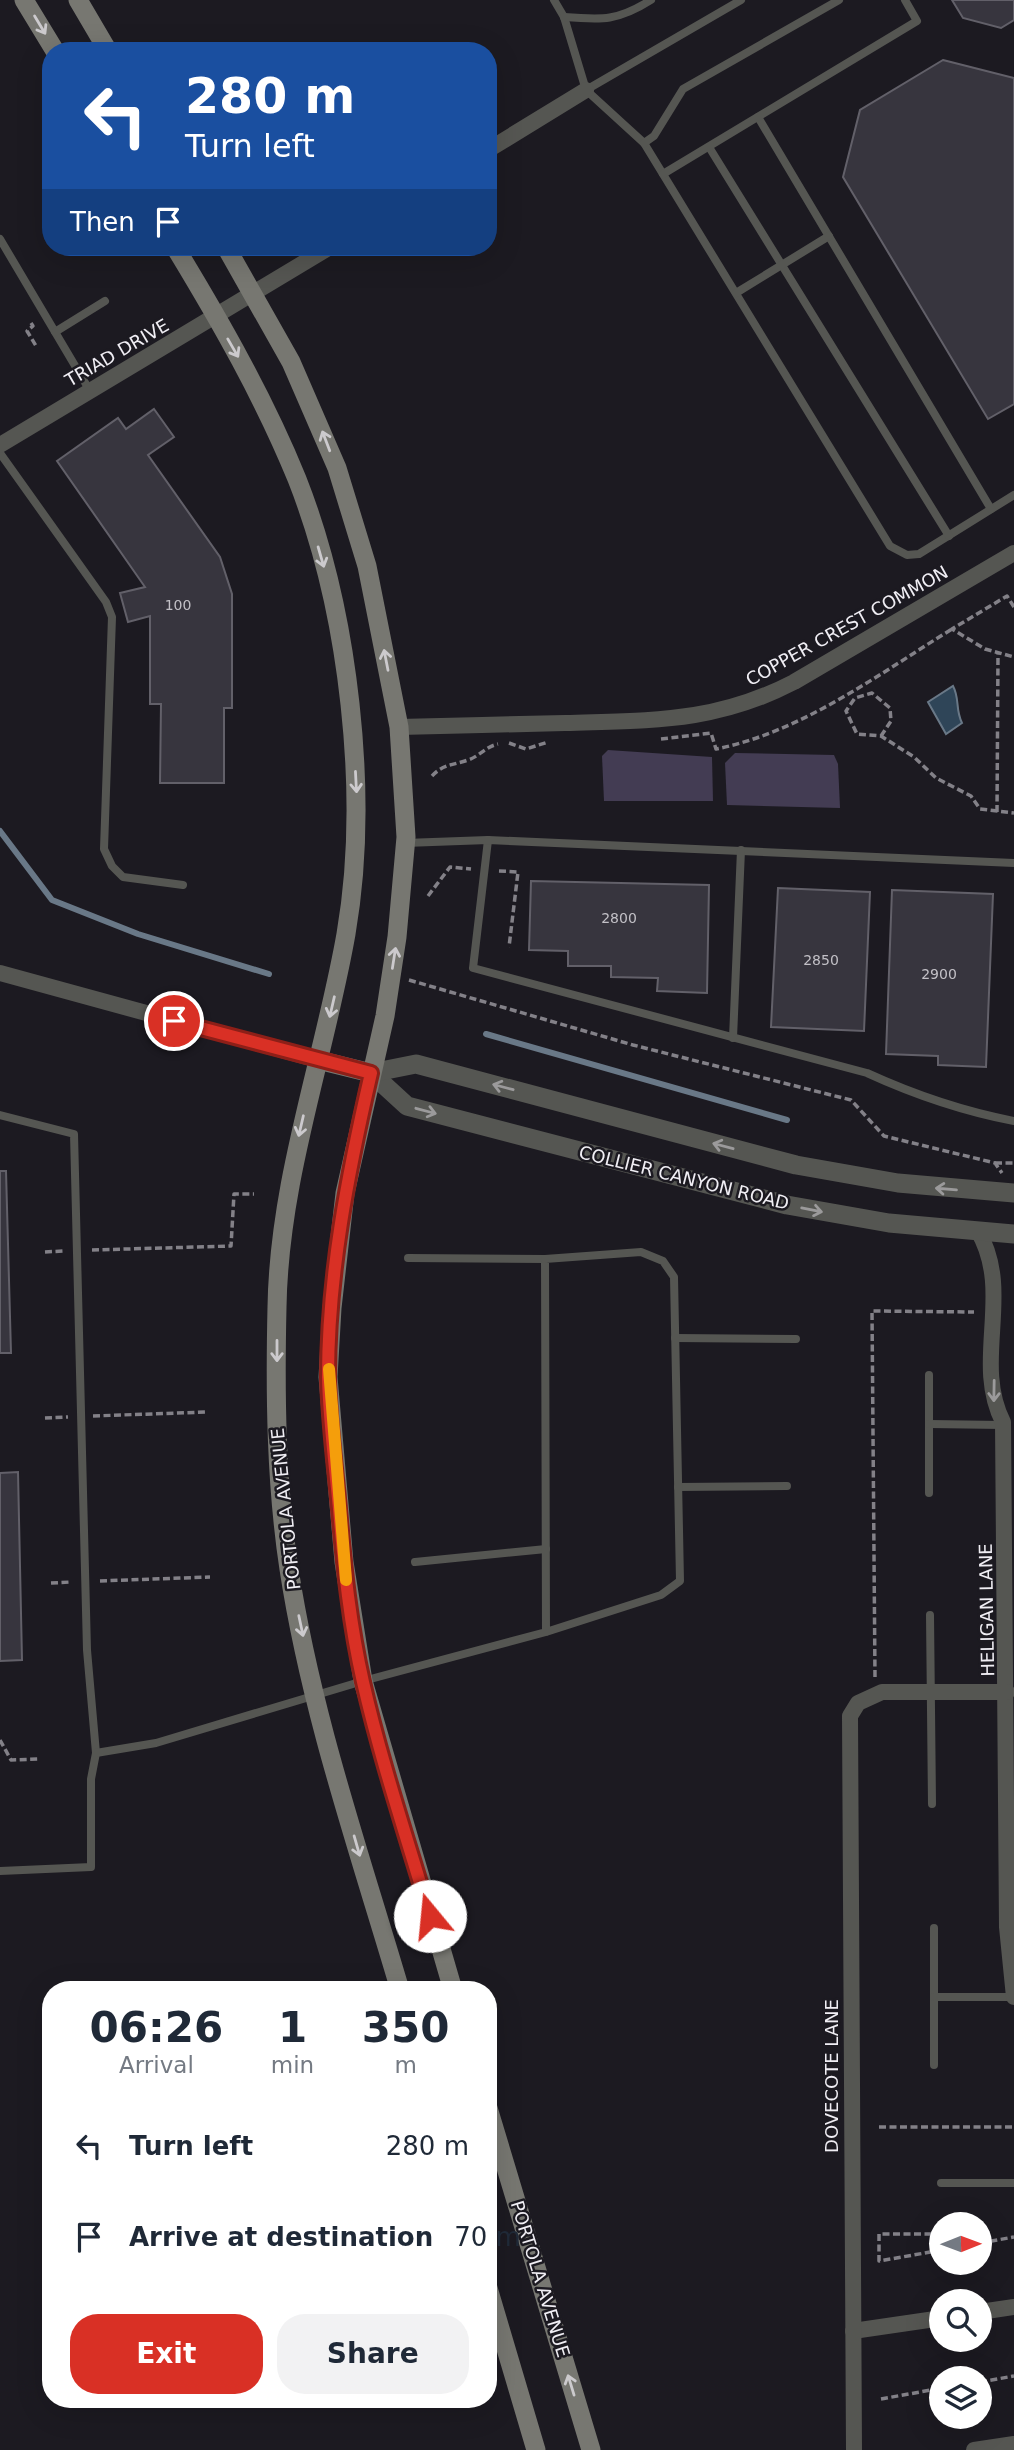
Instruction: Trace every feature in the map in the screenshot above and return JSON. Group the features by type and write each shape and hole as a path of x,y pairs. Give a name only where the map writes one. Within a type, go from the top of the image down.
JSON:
{"main road":[{"path":"24,0 50,42"},
{"path":"78,0 103,42"},
{"name":"PORTOLA AVENUE","path":"180,256 252,381 298,482 325,573 352,730 357,785 354,884 332,1010 289,1177 280,1234 277,1307 278,1434 289,1568 315,1696 397,1981"},
{"path":"231,256 313,407 337,468 367,566 399,727 405,843 391,976 341,1216 328,1377 344,1562 363,1681 450,1981"},
{"name":"COLLIER CANYON ROAD","path":"318,1060 371,1073"},
{"name":"PORTOLA AVENUE","path":"497,2138 591,2450"},
{"path":"497,2318 536,2450"}],"street":[{"path":"497,144 586,90"},
{"name":"TRIAD DRIVE","path":"0,444 315,256"},
{"name":"COPPER CREST COMMON","path":"399,727 664,720 730,709 763,698 794,682 1014,553"},
{"name":"COLLIER CANYON ROAD","path":"0,973 318,1060"},
{"name":"COLLIER CANYON ROAD","path":"371,1073 416,1064 796,1165 898,1184 1011,1187"},
{"name":"COLLIER CANYON ROAD","path":"371,1073 407,1106 722,1189 840,1216 1014,1234"},
{"name":"HELIGAN LANE","path":"978,1231 991,1247 999,1267 1001,1286 993,1396 1003,1423 1009,1542 1007,1692 1011,1754 1011,1868 1007,1927 1014,1992"},
{"path":"875,1694 1007,1692"},
{"name":"DOVECOTE LANE","path":"854,2450 848,1731 850,1716 858,1703 875,1694"},
{"path":"992,2310 1014,2307"},
{"path":"853,2331 929,2320"},
{"path":"974,2450 1014,2444"}],"lane":[{"path":"554,0 564,17 586,90 644,143 890,546 907,555 919,554 1014,495"},
{"path":"564,17 596,19 626,15 652,0"},
{"path":"586,90 741,0"},
{"path":"644,143 654,136 682,89 839,0"},
{"path":"663,174 917,21 905,0"},
{"path":"758,117 991,509"},
{"path":"709,147 949,536"},
{"path":"736,293 829,236"},
{"path":"0,239 90,391"},
{"path":"55,332 105,302"},
{"path":"0,453 106,602 112,617 104,849 112,866 122,877 184,885"},
{"path":"405,843 488,839 1014,863"},
{"path":"488,839 473,968 867,1073 903,1090 970,1113 1014,1121"},
{"path":"733,1038 740,850"},
{"path":"0,1115 74,1134 87,1650 96,1754 91,1779 91,1867 0,1871"},
{"path":"96,1754 156,1743 363,1681 546,1632 661,1595 680,1581 674,1278 663,1261 641,1252 545,1259 408,1258"},
{"path":"545,1259 546,1632"},
{"path":"675,1338 796,1339"},
{"path":"929,1375 929,1493"},
{"path":"929,1424 1003,1423"},
{"path":"678,1487 787,1486"},
{"path":"415,1562 546,1549"},
{"path":"930,1615 932,1804"},
{"path":"934,1928 934,2065"},
{"path":"934,1997 1014,1992"},
{"path":"941,2183 1014,2183"}],"path":[{"path":"27,315 33,326 27,331 36,346"},
{"path":"1014,607 1007,596 952,629 998,654 1014,657"},
{"path":"997,812 998,654"},
{"path":"854,687 859,696"},
{"path":"881,736 891,721 890,708 872,693 859,696 846,710 849,723 857,734 881,736 914,757 936,778 971,796 981,808 1014,813"},
{"path":"391,976 633,1045 851,1100 884,1136 995,1163 1014,1163"},
{"path":"995,1163 1011,1187"},
{"path":"45,1252 231,1246 234,1194 254,1194"},
{"path":"875,1694 872,1311 984,1312"},
{"path":"45,1418 205,1412"},
{"path":"51,1583 210,1577"},
{"path":"0,1740 11,1760 38,1759"},
{"path":"878,2127 1012,2127"},
{"path":"929,2234 879,2234 879,2261 929,2252"},
{"path":"992,2241 1014,2237"},
{"path":"992,2380 1014,2376"},
{"path":"881,2399 929,2390"}],"shaded area":[{"path":"608,750 712,757 713,801 604,801 602,756"},
{"path":"735,753 834,755 838,764 840,808 727,805 725,763"}],"water":[{"path":"953,686 962,723 946,734 928,702"}],"building":[{"path":"952,0 1014,0 1014,20 1001,28 963,18"},
{"path":"943,60 1014,78 1014,404 988,419 843,177 860,110"},
{"path":"154,409 174,437 148,455 220,557 232,594 232,708 224,708 224,783 160,783 161,704 150,704 150,616 128,622 120,593 145,587 57,461 118,418 126,429"},
{"path":"531,881 709,885 707,993 657,991 658,978 611,977 611,966 568,966 568,951 529,950"},
{"path":"778,888 870,892 864,1031 771,1027"},
{"path":"892,890 993,894 986,1067 938,1065 938,1056 886,1054"},
{"path":"0,1171 6,1171 11,1353 0,1353"},
{"path":"18,1472 22,1660 0,1661 0,1473"}],"waterway":[{"path":"0,831 52,900 138,934 269,974"},
{"path":"486,1034 787,1120"}],"slow traffic":[{"path":"329,1369 346,1580"}],"route":[{"path":"174,1021 371,1073 345,1193 338,1240 328,1377 344,1562 355,1642 379,1744 430,1916"}]}
